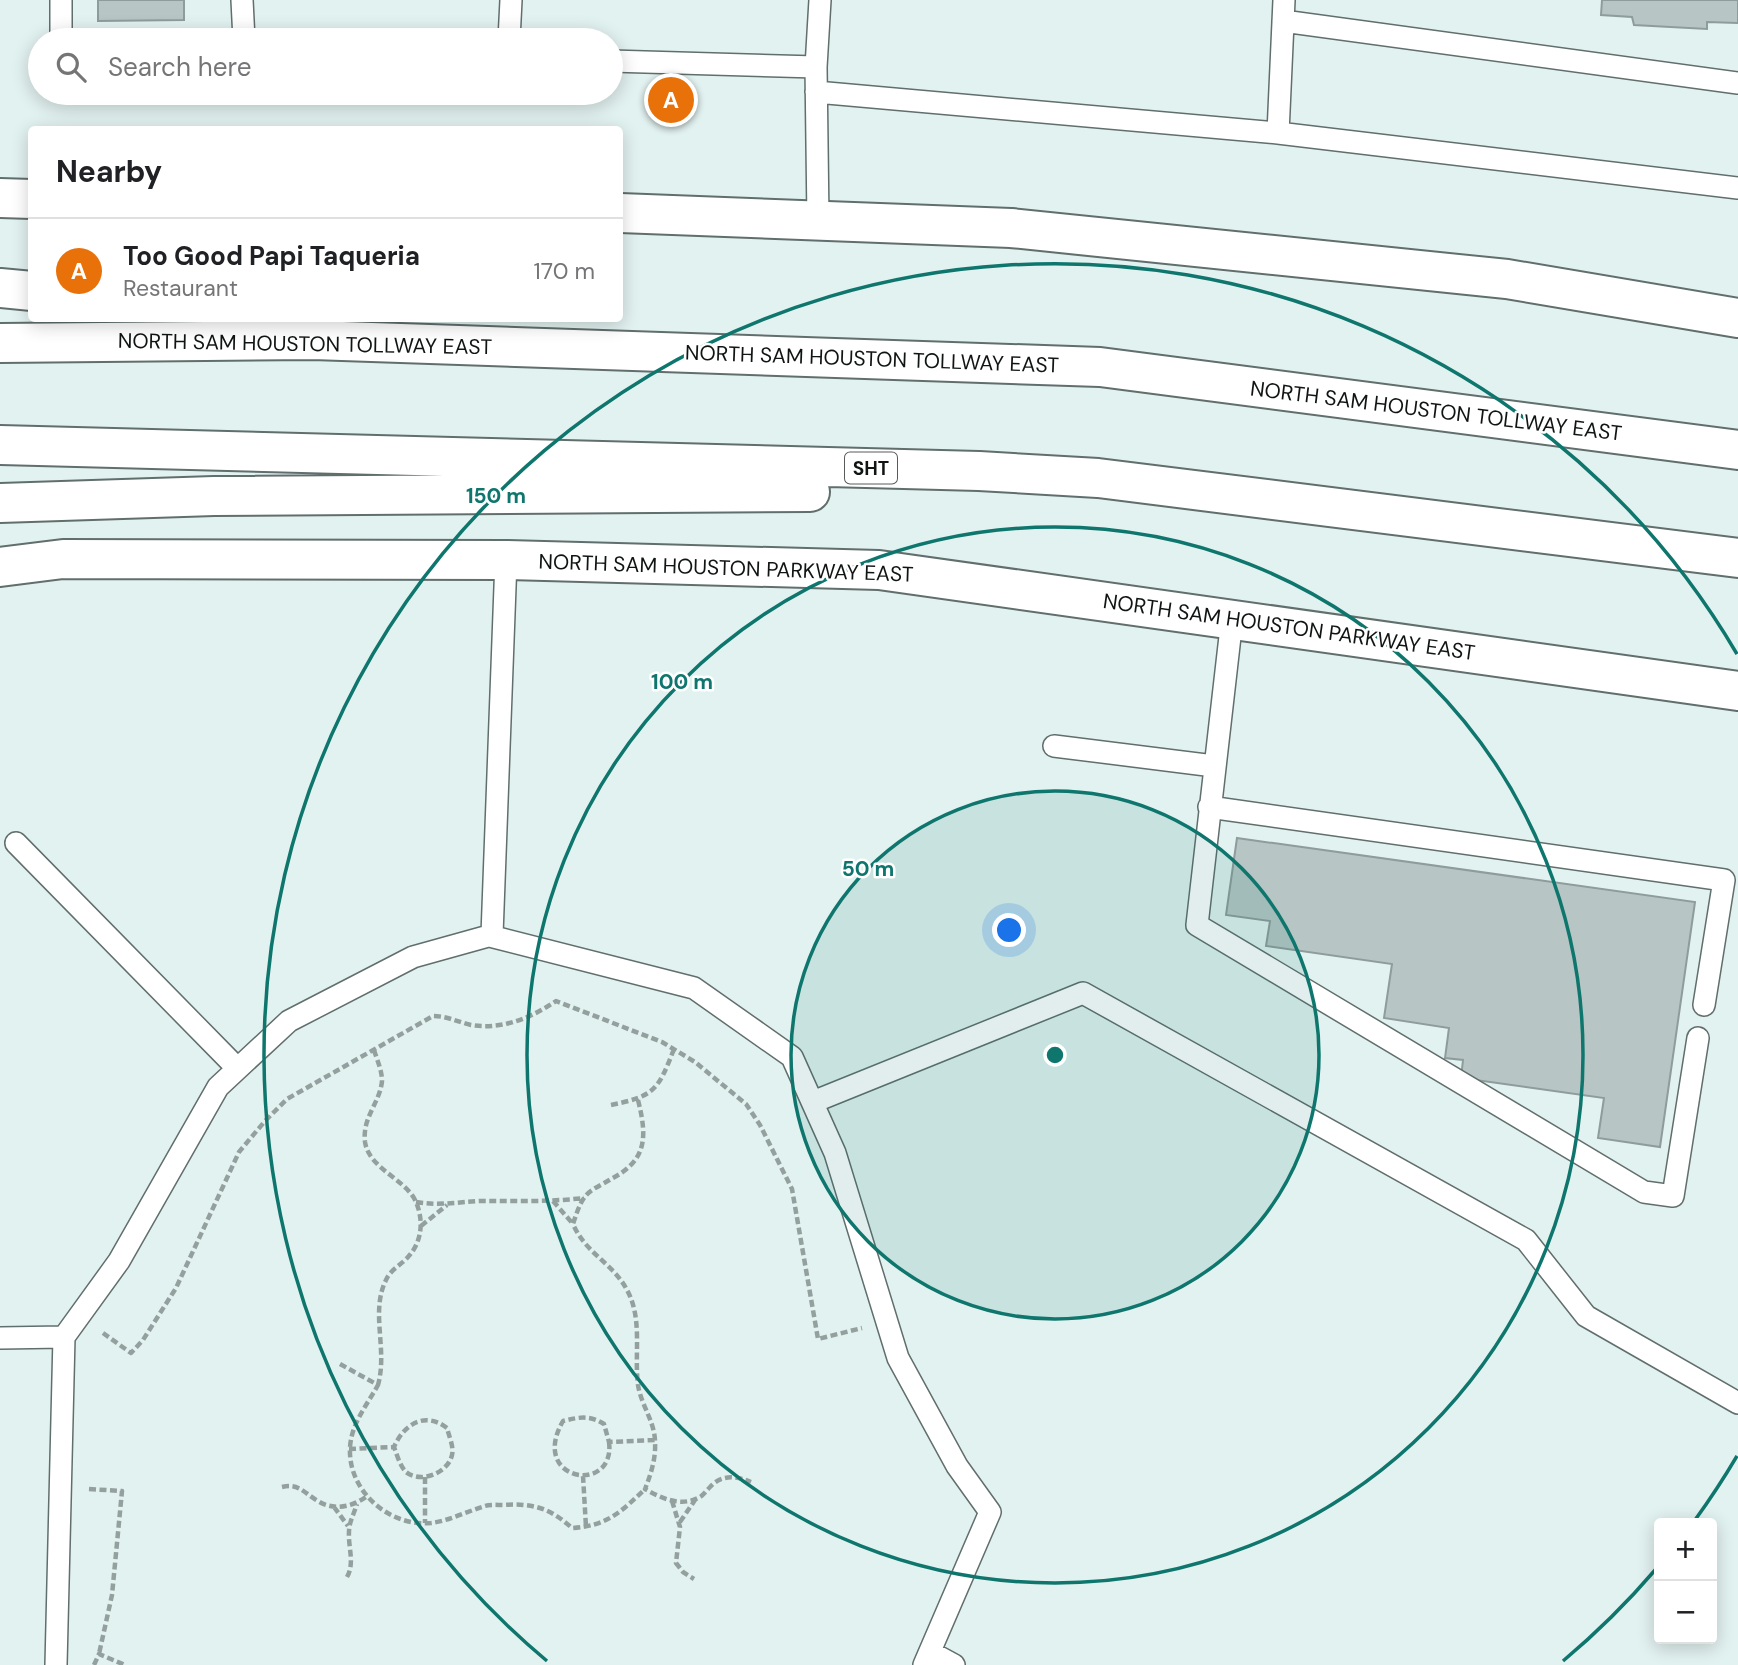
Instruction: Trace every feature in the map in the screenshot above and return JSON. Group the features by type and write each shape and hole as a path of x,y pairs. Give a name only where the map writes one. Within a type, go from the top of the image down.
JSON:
{"main road":[{"path":"623,213 1011,228 1479,276 1738,318"},
{"path":"0,288 28,291"},
{"path":"216,322 313,341"},
{"name":"NORTH SAM HOUSTON TOLLWAY EAST","path":"0,343 313,341 1100,367 1738,450"},
{"name":"SHT","path":"0,445 979,471 1098,478 1738,558"},
{"path":"0,503 214,496 843,491 979,471"},
{"name":"NORTH SAM HOUSTON PARKWAY EAST","path":"0,567 63,559 506,560 879,570 1738,691"}],"lane":[{"path":"61,0 61,28"},
{"path":"242,0 243,28"},
{"path":"510,28 511,0"},
{"path":"818,220 816,67 820,0"},
{"path":"1278,133 1283,11 1738,83"},
{"path":"623,61 816,67"},
{"path":"816,92 1278,133 1738,188"},
{"path":"490,936 506,560"},
{"path":"1232,619 1197,925 1644,1192 1673,1196 1698,1038"},
{"path":"1054,746 1214,766"},
{"path":"1209,807 1724,880 1704,1005"},
{"path":"16,843 237,1068"},
{"path":"56,1665 64,1337 119,1261 218,1087 237,1068 289,1021 413,957 490,936 694,988 792,1057 835,1153 898,1358 957,1466 990,1512 927,1658 954,1665"},
{"path":"813,1102 1083,993 1526,1240 1586,1316 1738,1403"},
{"path":"0,1338 64,1337"}],"path":[{"path":"79,1316 131,1353 150,1330 176,1288 239,1152 287,1099 433,1017 446,1017 471,1025 495,1026 529,1017 556,1001 674,1049 695,1062 746,1104 760,1125 792,1189 818,1339 887,1322"},
{"path":"611,1105 638,1100 651,1093 664,1075 674,1049"},
{"path":"374,1050 382,1081 380,1093 368,1116 366,1146 377,1163 416,1202 421,1226 418,1242 408,1257 387,1277 381,1294 379,1324 383,1362 377,1385 356,1422 349,1449 355,1474 367,1496 385,1512 404,1520 433,1523 485,1505 532,1504 555,1514 572,1528 586,1527 607,1522 645,1489 654,1459 656,1440 638,1389 635,1349 637,1332 631,1298 612,1271 580,1240 573,1224 553,1201"},
{"path":"573,1224 584,1198 591,1190 617,1176 637,1158 644,1144 644,1126 638,1100"},
{"path":"416,1202 438,1205 584,1198"},
{"path":"421,1226 448,1204"},
{"path":"340,1364 377,1385"},
{"path":"579,1416 594,1418 604,1424 609,1442 611,1455 605,1464 596,1473 583,1476 564,1468 556,1458 553,1447 557,1432 564,1421 579,1416"},
{"path":"434,1421 447,1428 452,1454 440,1471 425,1477 414,1476 405,1471 394,1447 399,1436 412,1423 434,1421"},
{"path":"609,1442 656,1440"},
{"path":"349,1449 394,1447"},
{"path":"583,1476 586,1527"},
{"path":"425,1477 425,1523"},
{"path":"645,1489 661,1498 687,1502 699,1498 724,1477 741,1478 751,1482"},
{"path":"282,1487 290,1485 302,1488 318,1502 334,1507 357,1504 367,1496"},
{"path":"60,1487 122,1491 112,1595 99,1654 94,1665"},
{"path":"679,1522 695,1499"},
{"path":"672,1501 679,1522 676,1563 694,1579"},
{"path":"347,1577 351,1572 352,1561 349,1527 357,1504"},
{"path":"334,1507 349,1527"},
{"path":"99,1654 125,1665"}],"building":[{"path":"98,0 184,0 184,20 98,21"},
{"path":"1602,0 1738,0 1738,23 1707,22 1707,29 1634,25 1632,17 1601,15"},
{"path":"1237,838 1695,902 1660,1147 1598,1138 1604,1098 1461,1078 1463,1060 1445,1058 1449,1028 1384,1018 1392,964 1266,946 1270,921 1226,915"}],"place":[{"name":"Too Good Papi Taqueria","path":"671,100"}]}
